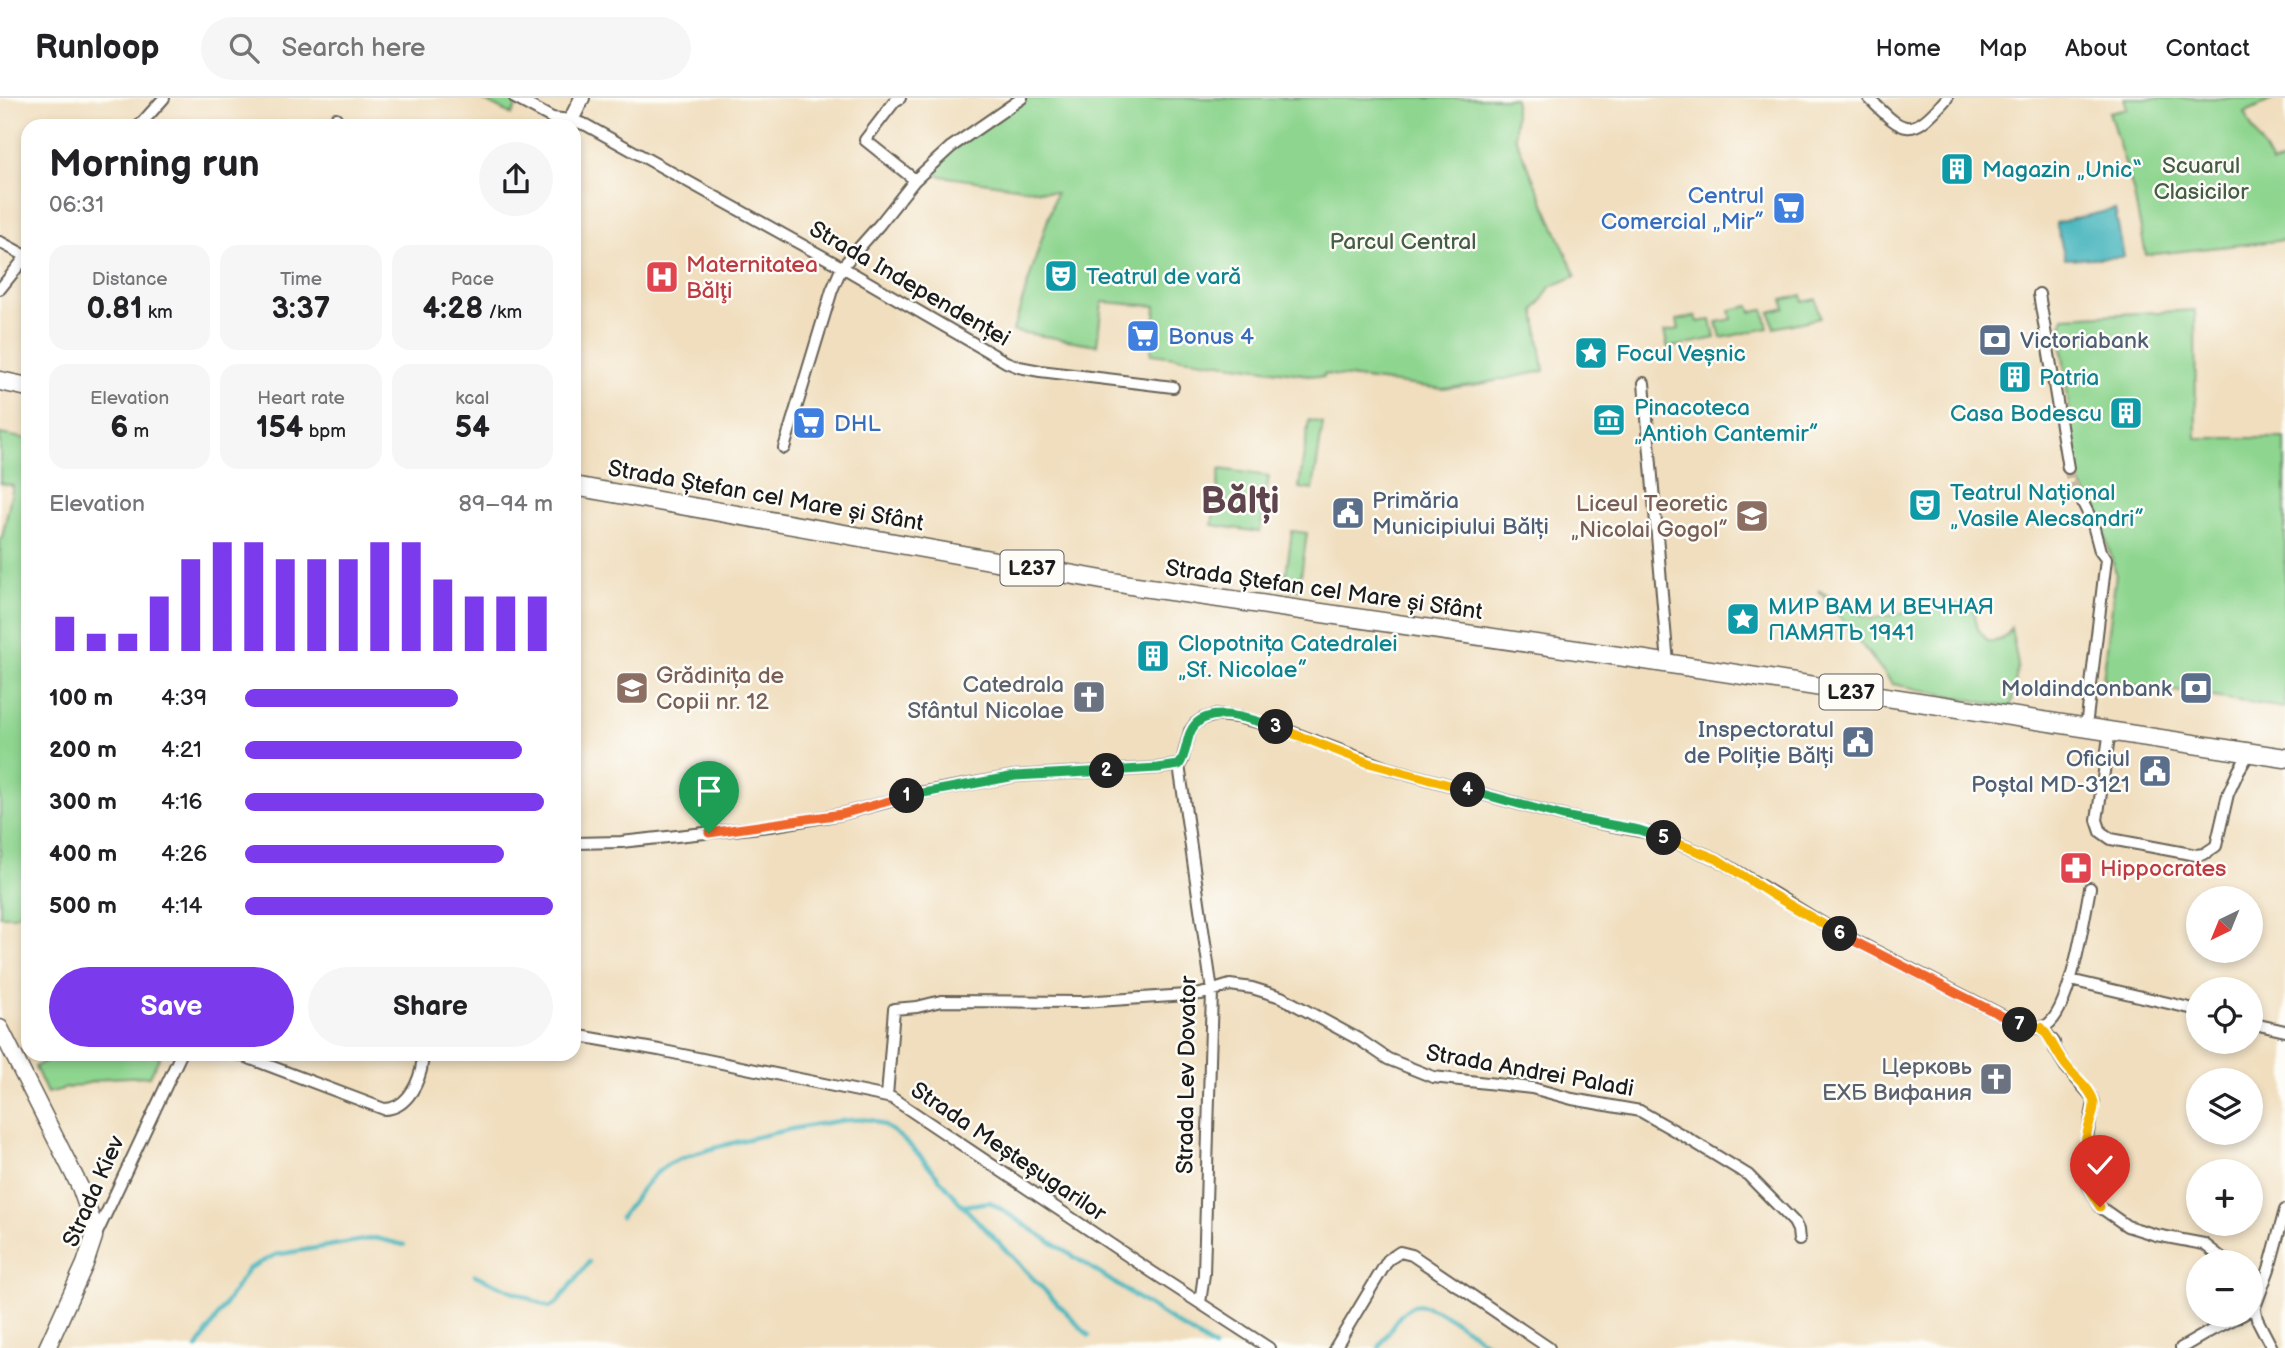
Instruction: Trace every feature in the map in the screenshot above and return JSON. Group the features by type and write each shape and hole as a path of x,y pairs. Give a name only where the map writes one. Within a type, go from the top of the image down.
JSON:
{"main road":[{"path":"0,381 21,386"},
{"name":"Strada Ștefan cel Mare și Sfânt","path":"581,487 1136,586 2078,726"},
{"name":"L237","path":"2078,726 2285,758"},
{"path":"0,1028 80,1187 92,1216 94,1237"},
{"name":"Strada Kiev","path":"47,1348 85,1264 94,1237"}],"street":[{"path":"145,119 164,98"},
{"name":"Strada Independenței","path":"514,98 556,119"},
{"path":"572,119 583,98"},
{"path":"900,98 865,140 915,180"},
{"path":"784,448 832,290 842,267 866,242 915,180 951,146 1022,98"},
{"path":"1870,98 1892,122 1906,128 1917,126 1947,98"},
{"name":"Strada Independenței","path":"581,127 598,132 1019,367 1173,387"},
{"path":"0,242 21,252"},
{"path":"0,289 21,263"},
{"path":"2039,294 2068,468"},
{"path":"1644,383 1668,664"},
{"path":"2078,726 2106,559 2100,551 2092,521 2079,495"},
{"path":"581,843 621,842 770,826 842,814 920,793 1015,776 1179,765 1195,724 1216,715 1281,728 1387,768 1563,816 1654,834 1717,859 1832,929 2025,1027 2041,1027 2052,1020 2061,1006 2070,980 2090,888"},
{"path":"2110,730 2097,820 2101,832 2111,839 2196,855 2204,854 2216,846 2228,794 2250,752"},
{"name":"Strada Lev Dovator","path":"1179,765 1212,991 1204,1274 1200,1303"},
{"path":"2070,980 2186,1007"},
{"name":"Strada Andrei Paladi","path":"887,1096 894,1009 941,1001 1083,1002 1200,994 1230,985 1281,997 1360,1040 1388,1059 1433,1077 1532,1088 1640,1111 1748,1175 1794,1222 1798,1230 1798,1240"},
{"path":"2263,1026 2285,1031"},
{"path":"2041,1027 2094,1102 2082,1163 2085,1179 2100,1207 2127,1227 2204,1244 2212,1250"},
{"name":"Strada Meșteșugarilor","path":"581,1036 887,1096 916,1112 1049,1204 1269,1348"},
{"name":"Strada Kiev","path":"94,1237 178,1061"},
{"path":"257,1061 384,1109 394,1109 409,1095 423,1061"},
{"path":"2263,1282 2285,1210"},
{"path":"1335,1348 1388,1260 1400,1252 1412,1255 1549,1348"},
{"path":"2181,1348 2215,1327"},
{"path":"2259,1327 2272,1348"}],"green space":[{"path":"479,98 520,98 512,115"},
{"name":"Parcul Central","path":"1019,98 1515,98 1515,137 1576,276 1550,287 1535,311 1544,371 1443,389 1324,374 1324,377 1151,354 1156,306 1102,302 1097,345 1013,331 1056,193 934,175 944,156"},
{"name":"Scuarul Clasicilor","path":"2124,98 2276,98 2244,113 2272,164 2285,161 2285,240 2146,255 2133,190 2109,112 2127,108"},
{"path":"1802,295 1803,302 1816,299 1820,318 1774,328 1770,312 1785,308 1783,300"},
{"path":"1749,306 1751,312 1764,310 1768,328 1721,338 1717,322 1732,319 1730,310"},
{"path":"2195,310 2196,438 2285,438 2285,708 2103,680 2116,573 2098,512 2077,480 2060,328 2064,317"},
{"path":"1696,316 1698,322 1711,320 1715,338 1668,348 1664,332 1679,329 1677,320"},
{"path":"1309,420 1323,423 1313,490 1299,488"},
{"path":"0,434 21,438 21,912 14,916 0,916 0,538 13,486 0,483"},
{"path":"1220,469 1269,476 1260,532 1212,525"},
{"path":"1292,531 1307,533 1299,590 1284,588"},
{"path":"1818,590 1870,619 1972,602 1978,629 1988,641 2002,639 2011,628 2018,665 2011,708 1893,684"},
{"path":"46,1061 158,1061 150,1076 109,1078 47,1093 35,1067"}],"water":[{"path":"2115,209 2124,257 2065,259 2056,223"}],"waterway":[{"path":"621,1217 654,1176 667,1165 682,1158 805,1127 860,1119 875,1121 911,1147 963,1206 990,1202 1214,1348"},
{"path":"963,1206 1089,1336"},
{"path":"197,1348 248,1269 275,1255 375,1238 404,1245"},
{"path":"475,1275 549,1307 557,1303 589,1262"},
{"path":"1379,1348 1402,1313 1413,1306 1421,1305 1454,1320 1493,1348"}],"tunnel":[{"path":"2068,468 2079,495"}],"place":[{"name":"Magazin „Unic“","path":"1957,169"},
{"name":"Centrul Comercial „Mir”","path":"1789,208"},
{"name":"Teatrul de vară","path":"1061,276"},
{"name":"Maternitatea Bălţi","path":"662,277"},
{"name":"Bonus 4","path":"1143,336"},
{"name":"Victoriabank","path":"1995,340"},
{"name":"Focul Veșnic","path":"1591,353"},
{"name":"Patria","path":"2015,377"},
{"name":"Casa Bodescu","path":"2126,413"},
{"name":"Pinacoteca „Antioh Cantemir”","path":"1609,420"},
{"name":"DHL","path":"809,423"},
{"name":"Teatrul Național „Vasile Alecsandri”","path":"1925,505"},
{"name":"Primăria Municipiului Bălți","path":"1348,513"},
{"name":"Liceul Teoretic „Nicolai Gogol”","path":"1752,516"},
{"name":"МИР ВАМ И ВЕЧНАЯ ПАМЯТЬ 1941","path":"1743,619"},
{"name":"Clopotnița Catedralei „Sf. Nicolae”","path":"1153,656"},
{"name":"Grădinița de Copii nr. 12","path":"632,688"},
{"name":"Moldindconbank","path":"2196,688"},
{"name":"Catedrala Sfântul Nicolae","path":"1089,697"},
{"name":"Inspectoratul de Poliție Bălți","path":"1858,742"},
{"name":"Oficiul Poștal MD-3121","path":"2155,771"},
{"name":"Hippocrates","path":"2076,868"},
{"name":"Церковь ЕХБ Вифания","path":"1996,1079"}],"district":[{"name":"Bălți","path":"1240,500"}],"route":[{"path":"709,833 842,814 920,793 1015,776 1179,765 1190,732 1202,719 1216,715 1251,719 1369,763 1563,816 1639,830 1692,848 1717,859 1832,929 1950,990 2025,1027 2041,1027 2054,1042 2055,1049 2066,1067 2094,1102 2082,1163 2085,1179 2100,1207"}]}
